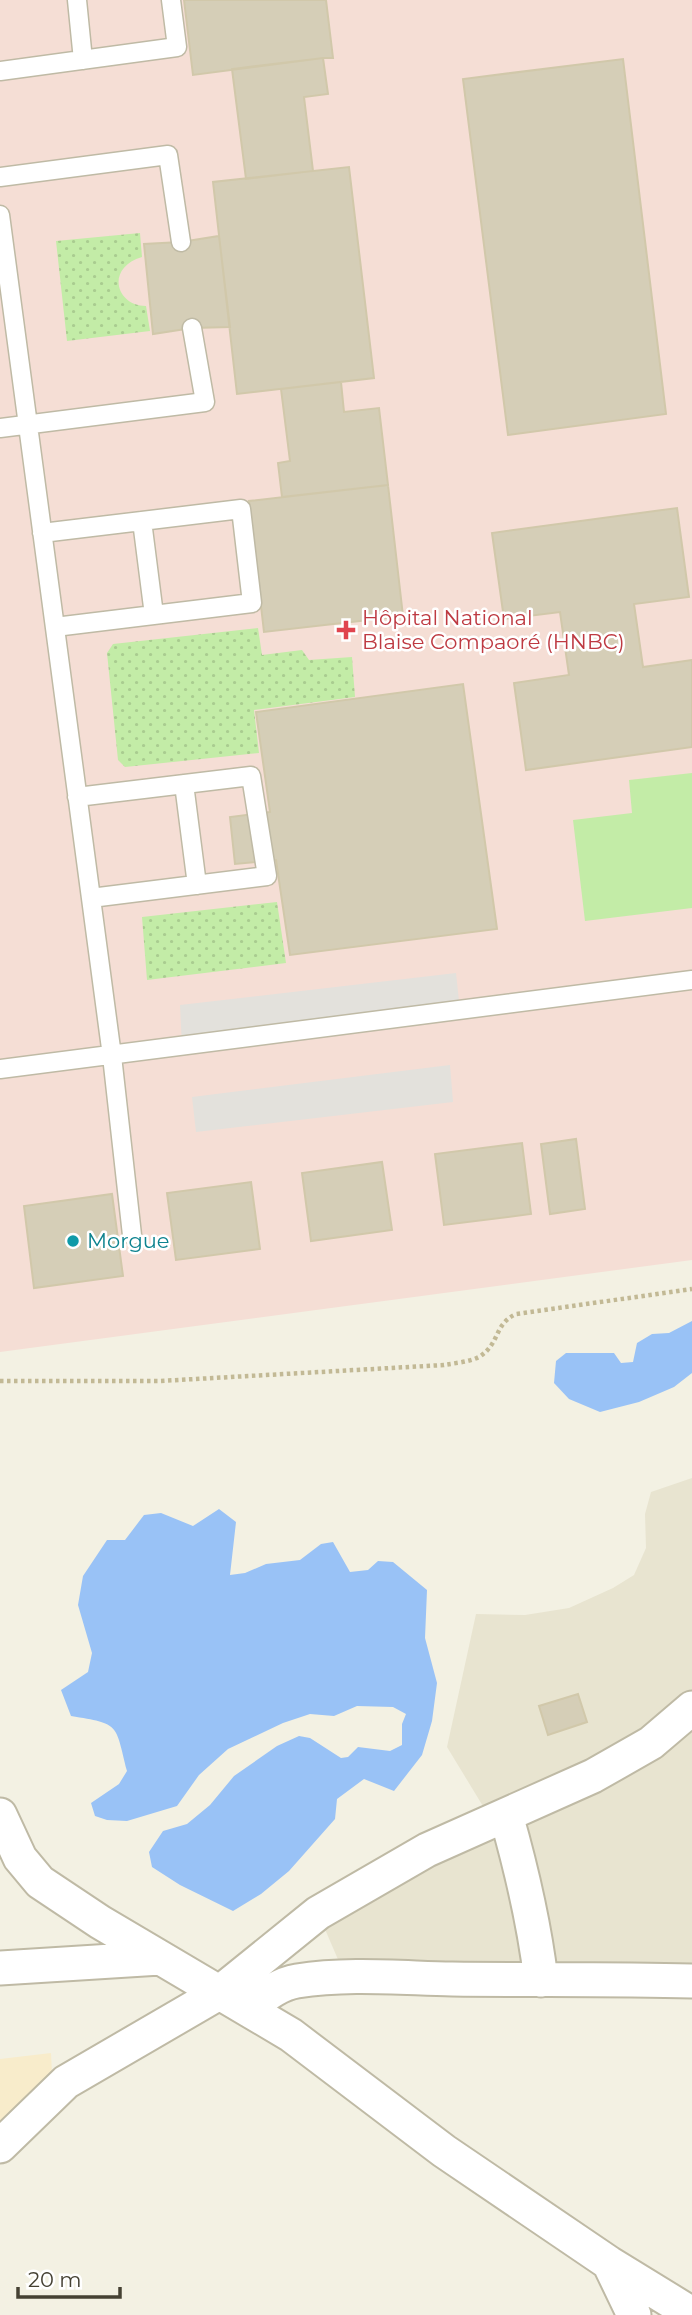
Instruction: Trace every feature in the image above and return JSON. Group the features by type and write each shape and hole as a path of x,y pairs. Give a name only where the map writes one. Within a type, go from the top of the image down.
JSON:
{"street":[{"path":"233,2001 318,1913 427,1850 604,1770 651,1743 692,1708"},
{"path":"0,1815 20,1858 40,1882 160,1958 291,2035 444,2151 609,2263 692,2314"},
{"path":"506,1815 527,1886 541,1980"},
{"path":"0,1968 160,1958"},
{"path":"0,2146 66,2082 233,2001 296,1981 346,1978 587,1978 692,1981"},
{"path":"609,2263 634,2315"}],"lane":[{"path":"77,0 83,60"},
{"path":"0,71 177,47 171,0"},
{"path":"0,177 168,155 181,242"},
{"path":"0,215 112,1056 132,1235"},
{"path":"0,428 205,402 192,328"},
{"path":"42,533 241,509 252,603 55,627"},
{"path":"142,521 154,615"},
{"path":"77,797 251,776 267,876 91,898"},
{"path":"184,785 197,885"},
{"path":"0,1069 692,980"}],"path":[{"path":"0,1381 160,1381 444,1365 476,1359 489,1349 502,1323 516,1314 692,1289"}],"shaded area":[{"name":"Hôpital National Blaise Compaoré (HNBC)","path":"0,0 692,0 692,1260 0,1352"},
{"path":"456,973 460,1010 182,1047 180,1005"},
{"path":"450,1065 453,1102 196,1132 192,1097"},
{"path":"692,1478 692,1973 346,1978 318,1913 492,1821 447,1747 476,1614 525,1615 569,1608 634,1575 646,1548 645,1514 651,1492"},
{"path":"51,2053 53,2095 0,2145 0,2059"}],"green space":[{"path":"140,233 142,257 130,262 123,269 119,286 128,300 146,306 150,331 67,341 56,241"},
{"path":"258,628 262,655 302,650 309,660 352,657 355,697 254,710 259,753 125,767 118,760 107,653 113,644"},
{"path":"692,773 692,908 585,921 573,820 632,813 629,780"},
{"path":"277,902 286,963 147,980 142,917"}],"water":[{"path":"692,1321 692,1373 674,1387 639,1402 600,1412 569,1399 554,1383 556,1361 566,1353 614,1353 621,1363 633,1362 637,1343 652,1334 669,1333"},
{"path":"219,1509 236,1522 230,1575 245,1573 266,1564 300,1560 321,1544 333,1542 350,1572 368,1570 378,1561 393,1562 427,1590 425,1638 437,1683 432,1721 422,1755 394,1791 364,1779 337,1799 335,1819 289,1871 261,1894 233,1911 180,1885 152,1867 149,1852 163,1831 187,1824 210,1805 234,1776 277,1746 299,1736 310,1738 341,1758 348,1757 358,1747 390,1751 402,1745 402,1724 406,1714 393,1707 357,1706 334,1716 310,1714 283,1723 228,1749 199,1775 177,1806 127,1821 95,1816 91,1803 119,1784 127,1771 113,1728 99,1721 71,1716 61,1690 88,1672 92,1653 78,1605 83,1576 107,1540 125,1540 144,1515 161,1513 193,1526"}],"building":[{"path":"184,0 326,0 333,58 193,75"},
{"path":"323,58 328,94 304,97 313,171 246,179 232,69"},
{"path":"623,59 666,414 508,435 463,79"},
{"path":"349,167 374,378 237,394 213,182"},
{"path":"219,236 230,327 192,328 153,334 144,244"},
{"path":"341,382 344,412 379,408 388,485 282,497 278,463 290,461 281,389"},
{"path":"388,485 403,616 264,632 249,501"},
{"path":"677,508 689,597 634,604 643,667 692,660 692,747 526,770 514,683 569,675 560,612 504,619 492,533"},
{"path":"463,684 497,929 290,955 276,860 235,864 230,817 270,812 256,712"},
{"path":"576,1139 585,1209 550,1214 541,1144"},
{"path":"522,1143 531,1214 444,1225 435,1154"},
{"path":"382,1162 392,1230 311,1241 302,1173"},
{"path":"251,1182 260,1249 176,1260 167,1193"},
{"name":"Morgue","path":"112,1194 123,1276 34,1288 24,1206"},
{"path":"578,1694 587,1722 548,1735 539,1706"}],"place":[{"name":"Hôpital National Blaise Compaoré (HNBC)","path":"346,630"},
{"name":"Morgue","path":"73,1241"}]}
